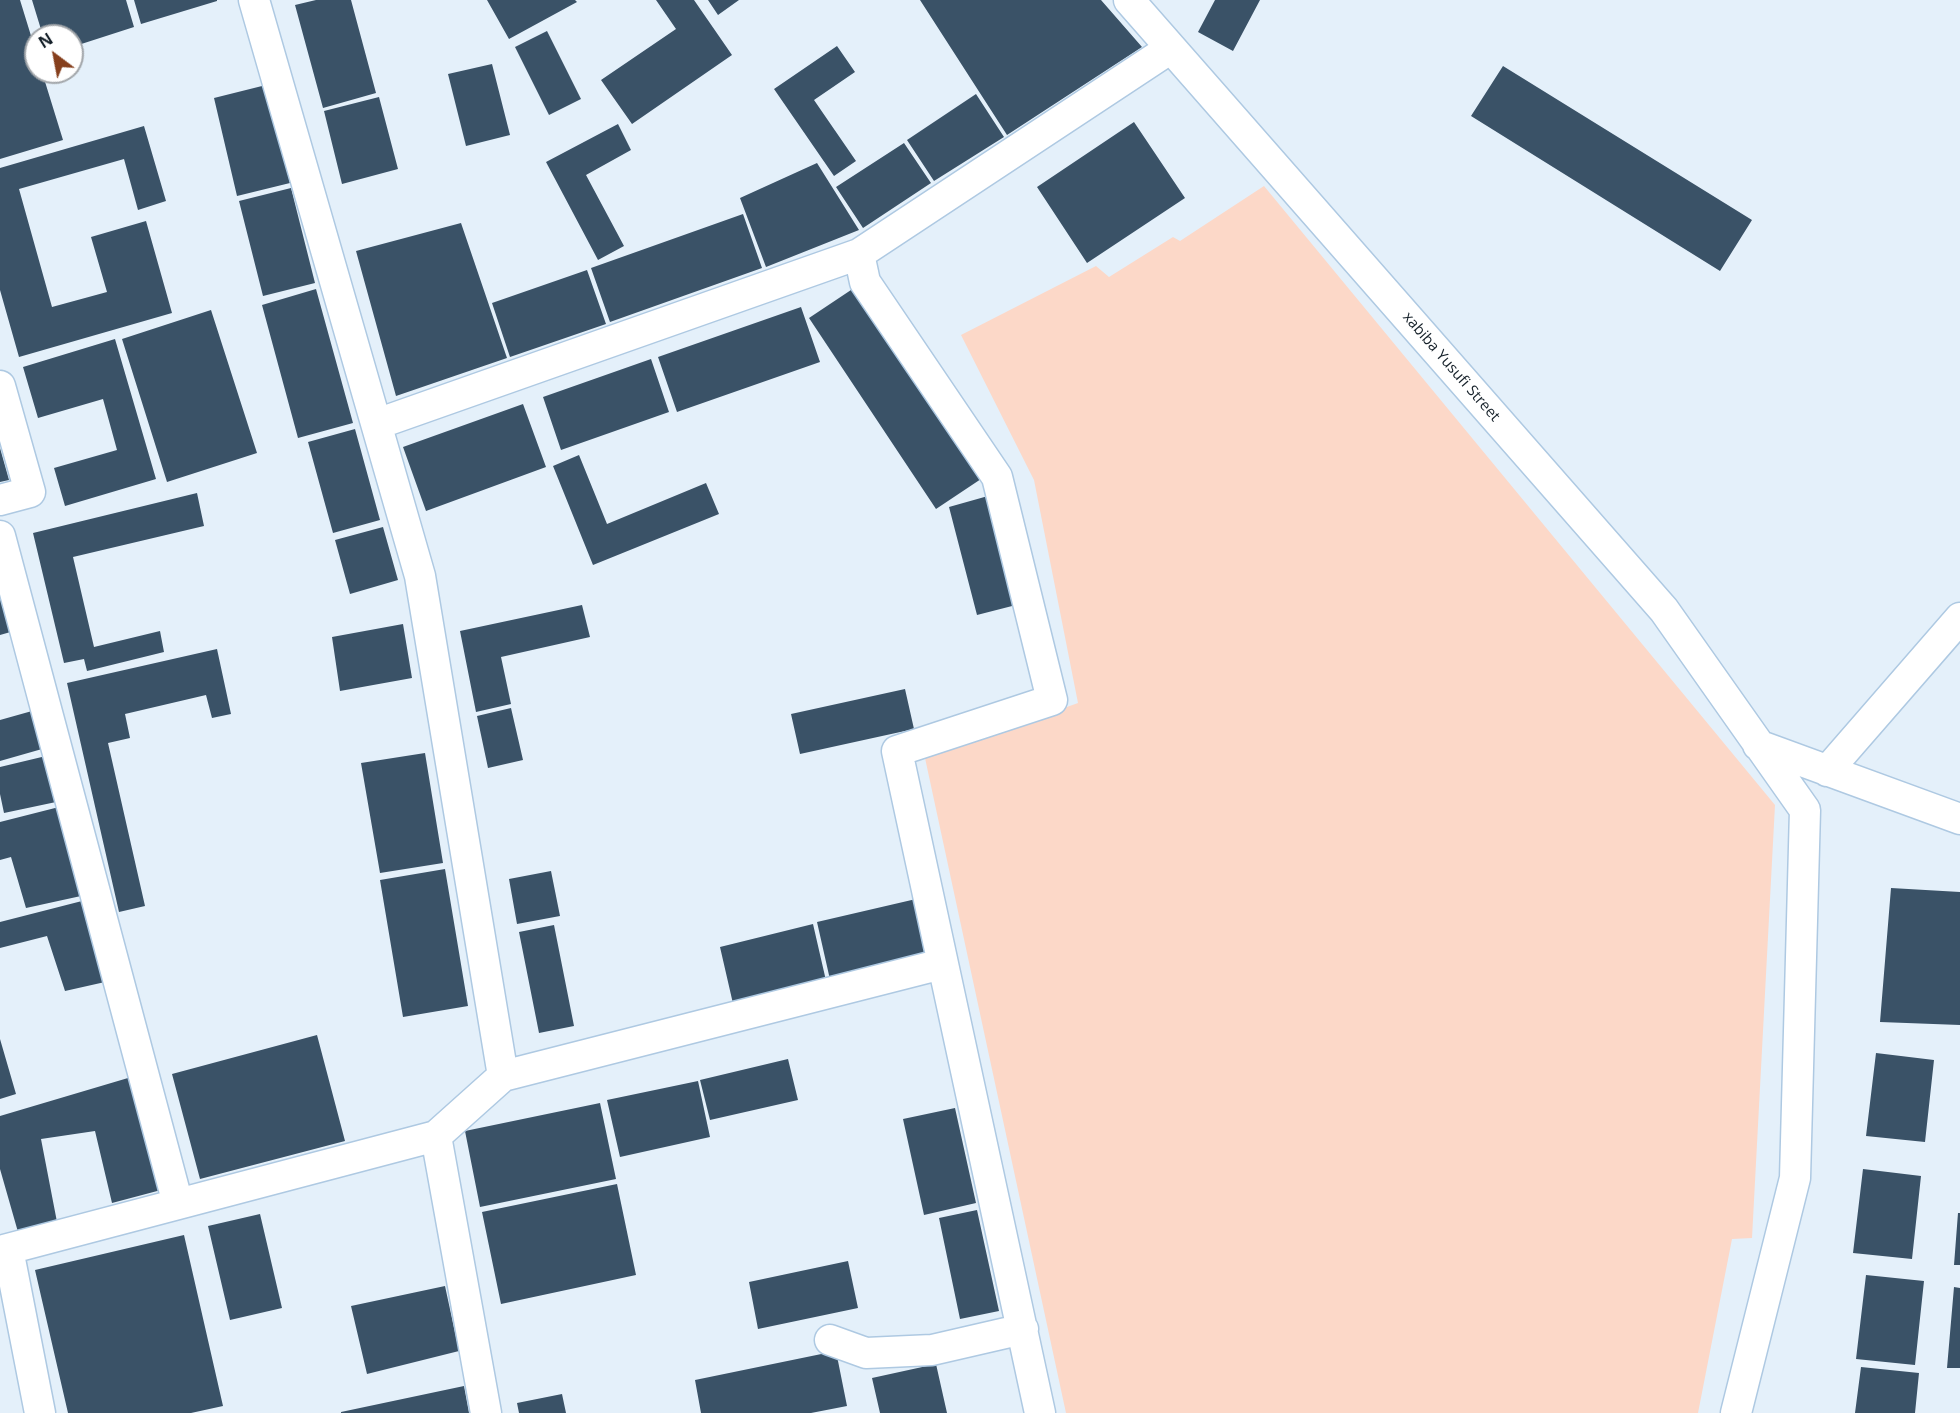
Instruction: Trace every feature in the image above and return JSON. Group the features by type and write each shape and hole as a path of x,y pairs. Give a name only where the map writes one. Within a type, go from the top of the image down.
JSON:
{"street":[{"path":"254,0 420,576 503,1076"},
{"name":"xabiba Yusufi Street","path":"1129,0 1664,609 1805,810 1795,1178 1736,1413"},
{"path":"377,424 859,254 1171,48"},
{"path":"859,254 865,282 996,477 1052,700 897,751 1040,1413"},
{"path":"0,387 30,492 0,500"},
{"path":"0,536 178,1204"},
{"path":"1827,771 1960,618"},
{"path":"1758,745 1960,819"},
{"path":"40,1413 4,1250 436,1136 503,1076 942,964"},
{"path":"436,1136 486,1413"},
{"path":"830,1340 866,1353 932,1350 1023,1329"}],"shaded area":[{"path":"1264,186 1775,805 1752,1238 1732,1239 1698,1413 1066,1413 925,758 1078,703 1034,480 961,335 1096,266 1109,277 1173,237 1180,241"}],"building":[{"path":"0,0 20,0 27,24 24,24 24,84 46,84 63,140 0,159"},
{"path":"32,0 126,0 134,27 84,43 84,24 39,24"},
{"path":"134,0 217,0 217,1 141,24"},
{"path":"316,0 351,0 376,93 323,108 295,5"},
{"path":"487,0 575,0 577,2 509,39"},
{"path":"656,0 694,0 732,55 632,124 601,80 676,29"},
{"path":"708,0 739,0 718,15"},
{"path":"920,0 1101,0 1142,47 1007,135"},
{"path":"1215,0 1260,0 1233,51 1198,32"},
{"path":"547,31 581,99 549,115 515,47"},
{"path":"837,46 855,72 814,100 856,161 834,176 774,89"},
{"path":"492,64 510,135 466,146 448,74"},
{"path":"1503,66 1752,220 1720,271 1471,116"},
{"path":"266,85 290,183 237,196 214,98"},
{"path":"976,94 1004,137 934,181 907,140"},
{"path":"379,97 398,169 342,184 324,111"},
{"path":"1134,122 1185,198 1087,263 1037,187"},
{"path":"618,124 631,150 586,175 624,246 598,260 546,162"},
{"path":"144,126 166,201 138,210 124,159 19,189 52,307 107,292 91,237 146,221 172,313 19,357 0,290 0,168"},
{"path":"904,143 931,183 863,228 836,187"},
{"path":"817,163 859,230 766,267 740,198"},
{"path":"291,188 315,283 263,296 239,201"},
{"path":"743,214 762,268 610,322 591,268"},
{"path":"461,223 507,358 396,396 356,251"},
{"path":"587,270 606,324 510,357 492,303"},
{"path":"854,288 981,479 936,509 809,318"},
{"path":"316,289 353,423 298,438 262,305"},
{"path":"801,307 820,362 677,412 658,357"},
{"path":"211,310 257,453 167,482 122,339"},
{"path":"115,339 156,479 65,506 54,468 117,450 103,399 38,418 23,367"},
{"path":"651,359 669,412 561,450 543,397"},
{"path":"523,404 546,467 426,511 403,447"},
{"path":"355,429 380,520 333,533 308,442"},
{"path":"0,448 9,480 0,482"},
{"path":"579,455 607,524 706,483 719,514 593,565 553,466"},
{"path":"197,493 204,526 73,557 94,647 160,631 164,652 87,671 84,659 64,663 33,533"},
{"path":"988,496 1016,605 977,615 949,507"},
{"path":"383,527 398,580 350,594 335,540"},
{"path":"0,582 14,631 0,635"},
{"path":"582,605 590,637 501,657 511,704 476,712 460,631"},
{"path":"403,624 412,678 340,691 332,637"},
{"path":"217,649 231,714 212,718 206,695 125,714 130,738 108,743 145,906 119,912 67,683"},
{"path":"905,689 914,729 800,754 791,714"},
{"path":"511,708 523,760 488,768 477,716"},
{"path":"32,711 42,749 0,761 0,720"},
{"path":"425,753 443,863 380,873 361,763"},
{"path":"46,756 56,802 4,813 0,794 0,767"},
{"path":"59,807 81,896 26,908 11,857 0,860 0,822"},
{"path":"445,869 468,1006 403,1017 380,880"},
{"path":"551,871 560,916 517,924 509,879"},
{"path":"1891,888 1960,892 1960,1025 1880,1022"},
{"path":"916,899 930,961 831,984 817,922"},
{"path":"82,901 105,982 65,991 47,936 0,948 0,922"},
{"path":"813,924 827,985 734,1008 720,947"},
{"path":"554,925 574,1026 539,1033 519,932"},
{"path":"317,1035 345,1141 200,1179 172,1074"},
{"path":"0,1039 16,1094 0,1099"},
{"path":"1876,1053 1934,1060 1925,1142 1866,1136"},
{"path":"788,1059 798,1100 710,1120 700,1080"},
{"path":"128,1078 161,1190 112,1203 95,1131 41,1139 57,1222 18,1232 0,1169 0,1116"},
{"path":"698,1081 710,1137 620,1157 607,1100"},
{"path":"600,1103 616,1179 480,1207 465,1131"},
{"path":"955,1108 976,1203 924,1215 903,1119"},
{"path":"1863,1169 1921,1176 1912,1259 1853,1253"},
{"path":"617,1184 636,1275 501,1304 482,1212"},
{"path":"977,1210 999,1311 960,1319 939,1218"},
{"path":"1958,1213 1960,1213 1960,1265 1954,1265"},
{"path":"260,1214 282,1308 230,1320 208,1226"},
{"path":"184,1235 223,1406 191,1413 68,1413 35,1270"},
{"path":"848,1261 858,1308 758,1329 749,1282"},
{"path":"1866,1275 1924,1281 1915,1365 1856,1359"},
{"path":"445,1286 459,1351 367,1374 351,1306"},
{"path":"1954,1287 1960,1288 1960,1368 1947,1368"},
{"path":"836,1351 847,1406 811,1413 701,1413 695,1380"},
{"path":"936,1364 947,1413 880,1413 872,1378"},
{"path":"1861,1367 1919,1373 1915,1413 1855,1413"},
{"path":"464,1386 469,1413 341,1413 341,1412"},
{"path":"562,1394 566,1413 519,1413 517,1403"}]}
